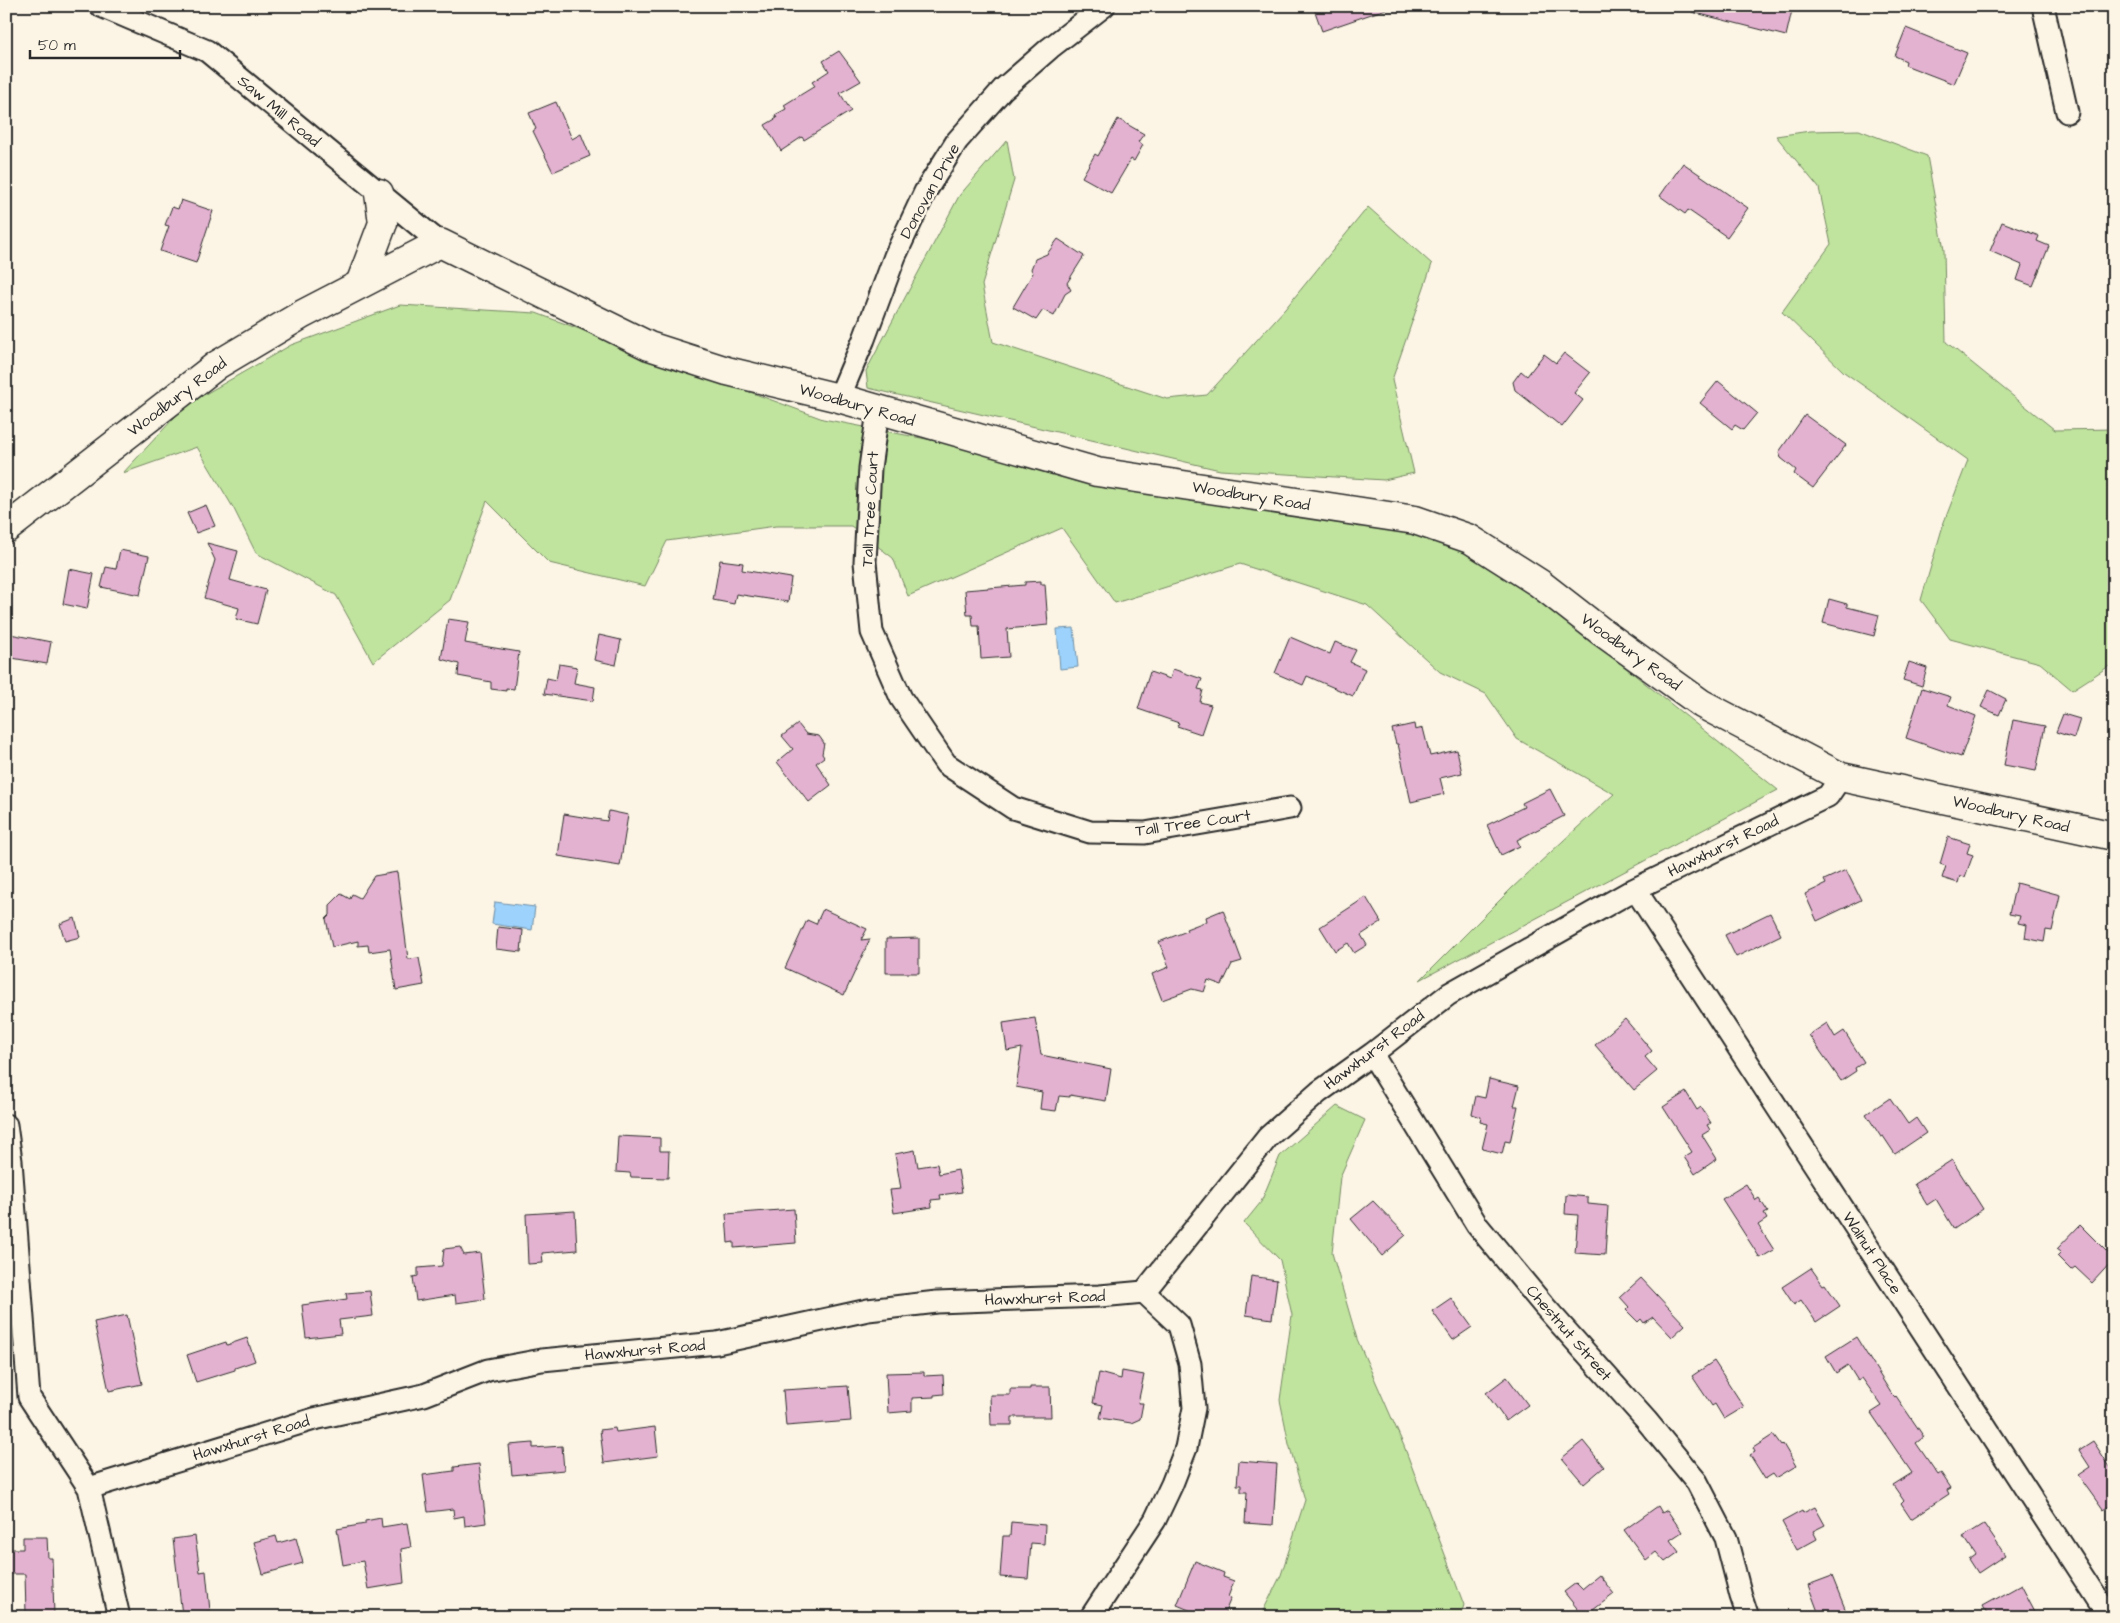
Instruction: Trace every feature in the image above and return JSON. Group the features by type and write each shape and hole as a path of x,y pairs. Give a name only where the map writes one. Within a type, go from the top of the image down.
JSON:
{"main road":[{"path":"360,284 383,223 379,193"},
{"name":"Woodbury Road","path":"6,529 217,365 303,314 440,243 649,346 727,371 839,398 878,411 1097,472 1415,520 1470,539 1539,583 1602,632 1702,704 1841,777 2114,836"}],"street":[{"name":"Donovan Drive","path":"839,398 864,339 895,256 925,192 957,141 1003,89 1050,48 1104,6"},
{"path":"2043,6 2067,112"},
{"name":"Saw Mill Road","path":"107,7 207,51 440,243"},
{"name":"Tall Tree Court","path":"878,411 870,468 865,562 872,632 901,698 946,764 1013,808 1090,832 1145,834 1290,808"},
{"name":"Hawxhurst Road","path":"89,1488 314,1418 424,1395 488,1370 542,1360 717,1343 859,1312 937,1302 1100,1296 1144,1292 1268,1137 1318,1092 1372,1054 1449,994 1635,889 1828,796 1841,777"},
{"name":"Walnut Place","path":"1635,889 2109,1617"},
{"name":"Chestnut Street","path":"1372,1054 1477,1225 1546,1307 1646,1420 1697,1482 1726,1538 1748,1617"},
{"path":"6,1125 11,1161 29,1397 89,1488 119,1617"},
{"path":"1091,1617 1156,1520 1186,1448 1194,1408 1190,1364 1179,1324 1144,1292"}],"green space":[{"path":"1859,130 1927,156 1944,250 1946,342 2055,430 2114,429 2114,663 2072,690 2040,663 1950,639 1921,600 1944,522 1968,460 1844,372 1782,312 1831,244 1819,188 1776,136 1810,131"},
{"path":"1007,140 1014,180 982,285 993,342 1167,399 1207,395 1285,309 1368,207 1432,264 1392,380 1414,473 1384,480 1220,470 868,388 866,371 959,196"},
{"path":"400,305 536,313 823,419 1473,545 1778,790 1420,980 1512,888 1614,794 1517,739 1486,694 1440,672 1367,605 1240,564 1115,603 1062,528 908,596 893,558 851,526 776,526 667,541 645,586 549,563 487,501 450,600 373,662 336,595 256,553 234,509 197,447 123,473 186,405 291,345"},
{"path":"1337,1106 1365,1120 1340,1177 1332,1253 1357,1339 1404,1446 1464,1605 1460,1617 1260,1617 1281,1575 1305,1500 1289,1444 1280,1400 1292,1315 1280,1260 1244,1223 1261,1202 1280,1156"}],"water":[{"path":"1074,628 1078,667 1060,669 1057,629"},
{"path":"495,902 535,907 532,930 492,924"}],"building":[{"path":"1313,6 1386,6 1386,9 1322,31"},
{"path":"1692,6 1793,6 1786,36 1692,12"},
{"path":"1906,28 1967,53 1954,84 1905,65 1906,61 1895,56"},
{"path":"839,51 861,81 840,93 851,111 804,140 802,137 781,151 765,125 777,118 775,115 786,109 784,105 815,86 812,82 829,71 823,61"},
{"path":"556,102 572,139 581,134 590,156 553,172 533,131 536,129 529,113"},
{"path":"1118,119 1144,134 1138,142 1143,145 1134,161 1131,159 1111,193 1082,177 1095,154 1098,156"},
{"path":"1683,163 1748,208 1727,237 1688,210 1685,214 1660,196"},
{"path":"181,200 213,211 196,263 160,251 169,226 165,225 172,207 178,209"},
{"path":"2002,222 2039,236 2037,241 2049,246 2033,286 2017,280 2022,265 1990,251"},
{"path":"1058,239 1084,256 1067,283 1071,290 1065,294 1054,316 1043,310 1036,320 1013,307 1033,273 1031,269 1035,259 1047,254"},
{"path":"1564,353 1590,373 1574,393 1583,400 1562,427 1515,390 1513,382 1521,371 1527,376 1544,354 1556,363"},
{"path":"1718,381 1757,413 1743,430 1735,425 1732,429 1700,403"},
{"path":"1805,415 1846,445 1813,488 1794,474 1796,470 1781,458 1779,452"},
{"path":"206,505 215,526 196,533 187,513"},
{"path":"207,543 238,551 230,580 266,590 257,624 236,619 239,608 204,598 215,560"},
{"path":"120,550 149,556 140,595 101,587 106,567 116,569"},
{"path":"720,560 743,563 742,570 791,578 788,602 736,594 734,604 713,600"},
{"path":"69,569 94,574 87,609 63,604"},
{"path":"1041,581 1041,584 1045,584 1048,625 1007,629 1009,657 981,659 979,626 973,626 972,615 967,615 965,590 1025,585 1025,582"},
{"path":"1829,599 1847,604 1847,607 1879,615 1874,636 1823,623"},
{"path":"448,619 469,622 465,643 519,652 514,689 506,688 506,691 491,689 491,682 458,676 459,664 441,659"},
{"path":"10,634 51,642 47,664 6,657"},
{"path":"599,635 621,640 616,665 594,660"},
{"path":"1290,637 1330,654 1335,642 1356,650 1350,662 1365,669 1353,696 1307,676 1303,685 1275,673"},
{"path":"1909,662 1927,668 1922,686 1903,680"},
{"path":"559,664 577,667 574,683 595,687 593,701 544,694 547,678 556,680"},
{"path":"1173,669 1202,679 1198,689 1203,690 1200,702 1211,705 1201,734 1177,726 1179,723 1138,709 1150,672 1170,679"},
{"path":"1922,688 1951,697 1948,705 1976,716 1961,757 1906,738"},
{"path":"1989,690 2006,699 1999,715 1981,707"},
{"path":"2063,714 2080,719 2074,738 2056,732"},
{"path":"2013,720 2045,726 2036,771 2004,765"},
{"path":"798,724 806,734 819,736 824,743 822,754 824,757 816,763 831,785 809,802 777,762 793,749 782,736"},
{"path":"1414,724 1415,730 1423,728 1430,756 1457,750 1462,773 1440,778 1444,794 1411,802 1398,744 1396,744 1392,729"},
{"path":"1550,789 1564,816 1517,840 1520,846 1501,855 1487,825 1524,807 1522,803"},
{"path":"609,811 628,815 620,866 558,856 564,814 607,821"},
{"path":"1948,837 1970,844 1967,853 1973,855 1965,877 1960,876 1958,883 1942,878 1946,866 1940,864"},
{"path":"1846,870 1861,900 1817,921 1805,894 1826,884 1824,880"},
{"path":"397,872 408,959 419,958 424,985 396,990 390,949 369,952 368,945 358,946 358,941 332,947 326,919 330,915 330,905 341,894 350,899 352,894 360,898 374,876"},
{"path":"2016,883 2060,895 2052,931 2046,930 2044,942 2025,938 2027,925 2018,923 2020,916 2009,914"},
{"path":"1366,897 1381,922 1361,935 1367,945 1354,953 1348,943 1335,951 1320,927"},
{"path":"823,909 867,929 861,940 870,939 844,995 785,968 807,920 816,924"},
{"path":"1223,910 1242,961 1232,964 1222,985 1208,980 1204,992 1192,989 1162,1000 1152,974 1169,967 1159,942 1207,921 1206,917"},
{"path":"1770,913 1781,935 1736,957 1725,935"},
{"path":"75,918 80,937 65,941 60,924"},
{"path":"498,927 523,930 521,952 496,949"},
{"path":"919,938 919,973 886,973 886,939"},
{"path":"1035,1018 1041,1055 1111,1069 1106,1101 1070,1095 1070,1097 1059,1096 1056,1111 1040,1109 1042,1092 1016,1087 1022,1048 1007,1051 1003,1023"},
{"path":"1625,1019 1652,1051 1645,1057 1657,1071 1634,1090 1595,1045"},
{"path":"1827,1023 1835,1037 1844,1031 1864,1062 1855,1068 1856,1071 1841,1081 1809,1035"},
{"path":"1489,1079 1519,1086 1514,1106 1518,1106 1510,1142 1505,1141 1502,1154 1482,1149 1488,1124 1480,1122 1481,1117 1472,1114 1476,1096 1485,1098"},
{"path":"1686,1092 1697,1110 1701,1107 1711,1123 1707,1125 1710,1130 1702,1135 1717,1159 1695,1174 1684,1157 1692,1152 1663,1107"},
{"path":"1890,1098 1908,1124 1916,1118 1926,1133 1895,1154 1866,1114"},
{"path":"618,1136 660,1138 660,1151 669,1151 668,1178 631,1177 630,1173 616,1172"},
{"path":"915,1150 918,1167 937,1164 939,1174 958,1170 962,1192 940,1195 941,1199 931,1200 932,1207 894,1213 890,1190 901,1189 895,1154"},
{"path":"1952,1160 1983,1209 1954,1229 1936,1199 1927,1205 1914,1184"},
{"path":"1746,1184 1756,1200 1759,1198 1768,1212 1764,1214 1767,1219 1758,1225 1774,1250 1760,1258 1722,1199"},
{"path":"1566,1195 1588,1197 1588,1204 1608,1206 1605,1255 1575,1253 1578,1215 1565,1214"},
{"path":"1373,1201 1406,1235 1382,1256 1351,1219"},
{"path":"794,1209 796,1243 734,1248 734,1242 728,1243 726,1214"},
{"path":"575,1211 577,1250 542,1253 543,1263 528,1264 526,1214"},
{"path":"2080,1225 2114,1259 2092,1283 2075,1267 2071,1270 2057,1256 2061,1252 2057,1249"},
{"path":"460,1247 464,1255 480,1253 485,1299 456,1303 455,1295 416,1301 413,1277 418,1276 418,1268 442,1266 444,1249"},
{"path":"1811,1268 1840,1306 1816,1322 1801,1300 1794,1305 1782,1287"},
{"path":"1251,1276 1277,1280 1272,1319 1246,1315"},
{"path":"1641,1278 1685,1325 1672,1337 1653,1317 1644,1323 1641,1319 1638,1322 1626,1310 1629,1307 1620,1297"},
{"path":"370,1291 373,1316 339,1320 341,1334 306,1338 302,1305 347,1299 346,1293"},
{"path":"1451,1298 1472,1327 1453,1340 1432,1311"},
{"path":"127,1315 142,1384 109,1391 94,1322"},
{"path":"1856,1337 1891,1393 1896,1396 1924,1437 1916,1443 1938,1475 1941,1473 1951,1488 1947,1490 1949,1494 1911,1519 1901,1504 1904,1501 1893,1485 1912,1473 1871,1413 1882,1406 1862,1378 1858,1381 1848,1365 1836,1373 1826,1356"},
{"path":"247,1338 255,1361 235,1368 235,1370 196,1382 187,1355 226,1342 227,1345"},
{"path":"1714,1361 1744,1407 1724,1419 1715,1404 1712,1406 1692,1376"},
{"path":"1122,1371 1144,1375 1138,1403 1143,1403 1140,1419 1131,1423 1100,1418 1103,1405 1093,1403 1099,1373 1121,1379"},
{"path":"924,1372 924,1376 943,1375 944,1394 934,1395 934,1397 912,1398 912,1411 888,1413 886,1373"},
{"path":"1507,1377 1528,1405 1506,1421 1486,1393"},
{"path":"848,1386 851,1421 786,1426 783,1390"},
{"path":"1030,1387 1050,1387 1051,1417 1012,1417 1012,1425 991,1425 990,1395 1010,1395 1010,1389 1030,1389"},
{"path":"655,1427 658,1456 604,1463 600,1430 615,1428 616,1432"},
{"path":"1773,1435 1781,1446 1783,1444 1796,1466 1776,1478 1773,1474 1765,1479 1750,1455 1755,1452 1753,1448"},
{"path":"1583,1441 1604,1467 1584,1484 1562,1458"},
{"path":"2093,1441 2114,1473 2114,1503 2103,1510 2078,1475 2090,1467 2079,1450"},
{"path":"533,1443 533,1448 562,1446 564,1470 512,1475 509,1445"},
{"path":"1239,1461 1277,1464 1273,1525 1245,1523 1247,1492 1241,1492 1241,1485 1237,1485"},
{"path":"479,1464 486,1523 465,1526 464,1516 454,1518 453,1509 428,1512 423,1475 454,1471 454,1467"},
{"path":"1658,1506 1662,1513 1667,1510 1682,1532 1670,1540 1679,1552 1665,1562 1656,1552 1646,1560 1624,1530"},
{"path":"1815,1507 1825,1525 1813,1531 1817,1539 1797,1550 1782,1522 1802,1511 1803,1513"},
{"path":"381,1518 382,1527 407,1523 411,1547 401,1549 404,1583 368,1589 363,1561 343,1565 337,1529 365,1524 365,1521"},
{"path":"1011,1522 1045,1525 1044,1544 1031,1543 1028,1579 1000,1577 1003,1536 1010,1536"},
{"path":"1984,1524 2005,1555 1978,1573 1969,1559 1975,1555 1963,1537"},
{"path":"195,1536 200,1572 206,1571 210,1611 182,1615 173,1539"},
{"path":"276,1536 278,1543 296,1538 303,1563 263,1574 254,1542"},
{"path":"23,1537 47,1537 48,1558 52,1558 54,1614 26,1614 25,1574 9,1574 9,1549 23,1549"},
{"path":"1195,1561 1224,1573 1223,1577 1234,1581 1228,1597 1231,1598 1223,1617 1206,1617 1177,1605"},
{"path":"1599,1575 1614,1594 1584,1617 1564,1592 1576,1583 1582,1589"},
{"path":"1832,1576 1846,1611 1842,1613 1844,1617 1820,1617 1808,1585"},
{"path":"2021,1585 2038,1617 1989,1617 1983,1606"}]}
